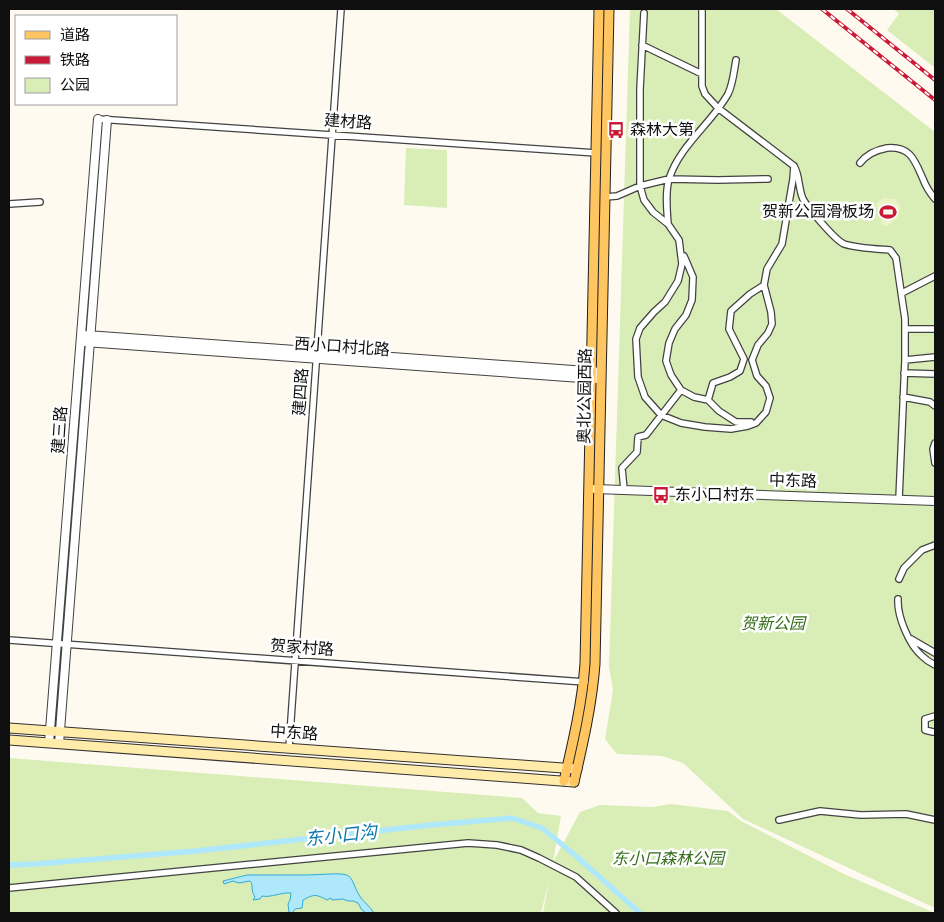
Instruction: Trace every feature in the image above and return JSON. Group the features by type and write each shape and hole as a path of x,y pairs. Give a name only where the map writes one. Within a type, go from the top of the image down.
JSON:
{"main road":[{"name":"奥北公园西路","path":"574,782 594,683 594,489 591,375 598,9"},
{"name":"奥北公园西路","path":"564,781 578,720 584,682 601,376 609,9"},
{"name":"中东路","path":"9,728 577,769"},
{"name":"中东路","path":"9,740 574,782"}],"street":[{"name":"建四路","path":"289,748 341,9"},
{"path":"702,10 702,86 705,94 718,108 794,166 797,172 799,187 808,207 836,239 844,244 890,250 896,258 905,319 900,500"},
{"path":"644,13 640,89 640,186 644,200 653,212 668,224 678,240 693,277 692,300 686,316 675,329 669,343 666,360 671,375 681,390 694,397 708,400 719,411 736,422 756,422"},
{"path":"642,45 702,74"},
{"path":"668,224 666,200 669,179 681,155 729,92 736,60"},
{"name":"建材路","path":"98,119 596,154"},
{"name":"建三路","path":"54,744 57,644 98,119"},
{"name":"建三路","path":"55,731 67,644 107,120"},
{"path":"860,163 870,153 890,148 901,149 910,154 916,162 925,184 935,200"},
{"path":"678,240 682,264 678,281 665,302 640,328 636,339 638,377 645,397 662,415 681,423 731,429 748,426 756,422 766,412 770,398 766,386 757,376 752,360 758,345 768,333 772,324 764,285 767,269 782,244 794,166"},
{"path":"605,197 617,196 640,186 669,179 768,179"},
{"path":"9,204 40,202"},
{"path":"902,293 935,276"},
{"path":"708,400 713,383 740,371 744,359 729,329 732,311 750,294 764,285"},
{"path":"905,329 935,329"},
{"name":"西小口村北路","path":"81,338 601,376"},
{"path":"905,360 935,357"},
{"path":"904,373 935,374"},
{"path":"624,490 622,468 637,452 638,437 646,435 681,390"},
{"path":"904,397 930,402 935,406"},
{"path":"935,443 933,450 935,463"},
{"name":"中东路","path":"594,489 935,501"},
{"path":"899,579 904,568 922,550 935,545"},
{"path":"898,599 899,613 909,637 921,655 935,665"},
{"path":"909,637 935,653"},
{"name":"贺家村路","path":"9,640 594,683"},
{"path":"935,716 924,719 925,730 935,732"},
{"path":"780,820 820,810 861,815 906,814 935,820"},
{"path":"9,888 468,843 497,845 521,850 539,858 576,877 616,913"}],"green space":[{"name":"贺新公园","path":"630,9 776,9 935,132 935,908 743,819 683,763 662,756 617,754 605,739 613,690 609,667"},
{"path":"893,9 935,9 935,68 887,30 899,14"},
{"path":"406,148 447,150 447,208 404,205"},
{"name":"贺新公园滑板场","path":"884,198 895,199 901,206 895,220 887,226 882,225 877,206 878,202"},
{"name":"东小口森林公园","path":"9,758 522,798 538,813 561,816 553,862 580,812 600,805 652,807 671,804 728,811 741,821 846,875 935,913 543,913 549,880 541,913 9,913"}],"water":[{"path":"247,875 348,875 361,897 374,913 366,913 358,903 353,901 343,899 332,900 331,898 327,900 315,896 303,900 302,908 295,909 292,913 289,912 288,904 291,893 262,896 260,899 253,900 255,897 250,881 239,883 233,881 224,884 223,881"}],"waterway":[{"name":"东小口沟","path":"9,865 196,851 512,818 542,828 640,913"}],"railway":[{"path":"822,9 935,100"},
{"path":"847,9 935,80"}],"place":[{"name":"森林大第","path":"616,130"},
{"name":"贺新公园滑板场","path":"888,212"},
{"name":"东小口村东","path":"661,495"}]}
